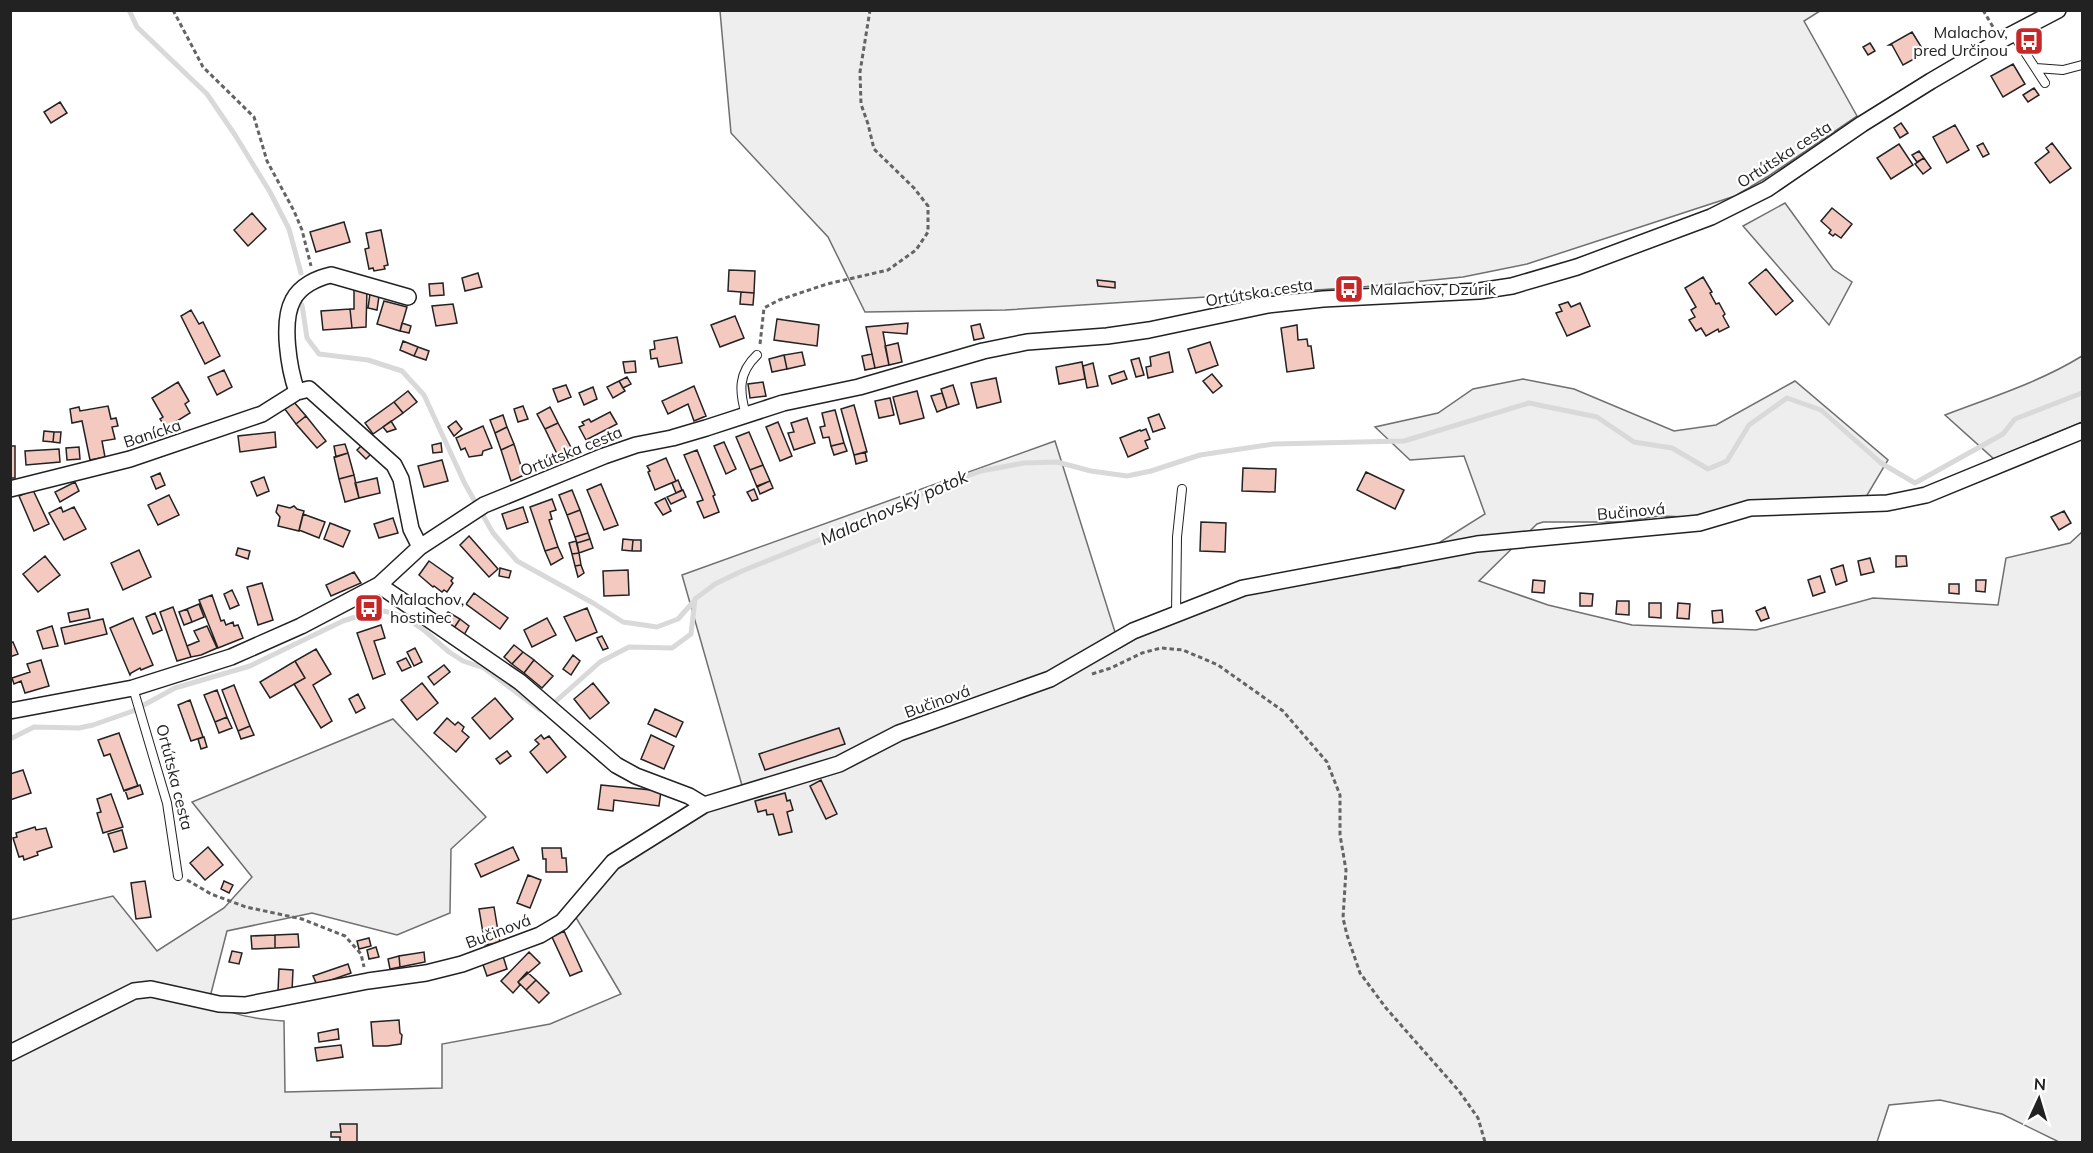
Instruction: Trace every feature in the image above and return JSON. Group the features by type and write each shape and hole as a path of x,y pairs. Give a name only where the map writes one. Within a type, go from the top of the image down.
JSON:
{"street":[{"name":"Ortútska cesta","path":"12,707 134,692 231,657 301,626 379,585 420,547 478,508 604,456 636,445 672,438 783,403 888,380 983,351 1027,342 1107,336 1149,330 1269,305 1323,299 1479,291 1544,278 1676,231 1767,189 1911,93 2058,10"},
{"path":"408,297 331,275 312,282 292,301 289,319 290,372 297,392 309,389 314,392 394,465 401,478 411,529 420,547"},
{"name":"Banícka","path":"10,489 130,459 262,414 297,392"},
{"name":"Bučinová","path":"10,1053 134,991 151,989 219,1004 244,1005 444,969 540,935 562,922 613,862 704,805 838,764 899,734 1050,679 1133,631 1243,588 1478,544 1698,523 1750,508 1887,503 1926,495 2082,431"},
{"path":"379,585 502,669 547,704 616,765 636,776 689,796 704,805"}],"lane":[{"path":"2013,34 2045,83"},
{"path":"2036,68 2063,70 2082,65"},
{"path":"746,415 740,385 743,374 757,355"},
{"path":"1176,614 1177,537 1182,489"},
{"name":"Ortútska cesta","path":"134,692 167,803 178,876"}],"path":[{"path":"173,10 203,67 254,117 267,161 302,230 311,267 312,282"},
{"path":"757,355 764,308 779,300 827,284 888,270 916,250 928,232 928,206 914,188 874,149 861,104 860,72 870,10"},
{"path":"1084,677 1111,668 1142,652 1161,648 1182,650 1218,665 1283,711 1327,762 1340,795 1340,835 1346,870 1344,918 1347,935 1360,973 1386,1008 1459,1091 1478,1118 1485,1143"},
{"path":"178,876 211,894 246,907 302,919 345,936 361,954 368,981"}],"shaded area":[{"path":"720,11 1820,11 1804,21 1857,116 1735,196 1527,264 1463,277 1362,287 1005,310 865,312 828,237 731,133"},
{"path":"1785,203 1833,269 1852,282 1829,325 1743,226"},
{"path":"2082,356 2082,422 1994,459 1945,415 2033,381"},
{"path":"1523,379 1574,389 1674,431 1716,425 1795,381 1888,460 1866,497 1762,500 1689,517 1659,516 1622,522 1543,522 1537,524 1479,581 1548,605 1632,625 1756,630 1873,598 1998,605 2006,558 2070,543 2082,532 2082,1142 2059,1142 2002,1114 1940,1100 1889,1105 1877,1142 11,1142 10,920 113,896 157,951 224,908 252,877 192,802 393,719 486,817 451,849 450,913 397,935 312,913 227,931 209,1001 235,1013 254,1018 284,1021 285,1092 442,1088 442,1044 550,1024 621,994 575,916 583,889 743,789 682,575 1055,441 1120,648 1195,605 1320,572 1399,568 1485,514 1464,456 1410,460 1375,427 1438,413 1473,389"}],"building":[{"path":"1912,32 1925,53 1903,65 1892,45 1889,45"},
{"path":"1870,43 1875,51 1868,55 1863,47"},
{"path":"2013,64 2025,84 2003,97 1991,76"},
{"path":"2034,88 2039,95 2028,102 2023,95"},
{"path":"60,102 67,113 51,123 44,112"},
{"path":"1901,123 1908,133 1900,138 1894,128"},
{"path":"1955,125 1969,150 1947,163 1933,137"},
{"path":"1983,143 1989,154 1983,157 1977,146"},
{"path":"2052,143 2071,168 2050,183 2035,163 2049,152 2046,148"},
{"path":"1899,144 1913,165 1891,179 1877,158"},
{"path":"1919,151 1924,158 1917,162 1912,155"},
{"path":"1924,158 1931,168 1923,174 1915,164"},
{"path":"1832,208 1852,224 1841,238 1829,233 1831,230 1821,221"},
{"path":"252,213 266,229 248,246 234,230"},
{"path":"344,222 350,242 316,252 310,232"},
{"path":"381,230 388,265 384,266 385,269 374,271 373,268 369,269 365,249 369,248 366,233"},
{"path":"1766,269 1793,301 1776,315 1749,283"},
{"path":"729,270 755,271 754,293 728,291"},
{"path":"478,273 482,287 465,291 462,278"},
{"path":"1703,277 1716,304 1719,303 1725,314 1723,316 1729,327 1719,332 1718,329 1706,336 1701,328 1696,331 1689,320 1695,317 1691,310 1696,307 1685,288"},
{"path":"1097,280 1115,282 1115,288 1098,286"},
{"path":"443,283 444,295 430,296 429,284"},
{"path":"354,288 367,289 366,327 352,328 350,309 354,309"},
{"path":"741,292 754,293 753,305 740,304"},
{"path":"370,294 379,296 377,310 368,308"},
{"path":"384,301 407,307 400,331 377,324"},
{"path":"1568,302 1571,307 1580,303 1590,326 1567,336 1556,313 1562,311 1559,305"},
{"path":"453,304 457,323 436,326 432,306"},
{"path":"350,309 352,328 323,330 321,311"},
{"path":"191,310 199,324 203,322 220,356 205,364 181,316"},
{"path":"735,316 744,338 720,347 711,325"},
{"path":"777,319 819,325 817,346 774,340"},
{"path":"402,323 411,326 409,333 400,331"},
{"path":"908,323 907,334 883,332 889,365 875,368 866,327"},
{"path":"980,324 984,338 974,340 971,326"},
{"path":"1297,325 1298,340 1307,339 1308,346 1311,346 1314,368 1287,372 1281,328"},
{"path":"677,337 682,363 659,367 657,358 651,359 650,350 655,349 654,341"},
{"path":"403,341 418,347 414,356 400,350"},
{"path":"1210,342 1218,365 1196,373 1188,349"},
{"path":"898,343 902,362 889,365 885,346"},
{"path":"418,347 429,351 426,360 414,356"},
{"path":"802,352 805,365 787,369 784,355"},
{"path":"1169,352 1173,372 1148,378 1146,367 1151,366 1150,357"},
{"path":"872,354 875,368 865,370 862,356"},
{"path":"784,355 787,369 772,372 769,359"},
{"path":"1139,358 1144,375 1136,377 1131,360"},
{"path":"635,361 636,372 625,373 623,362"},
{"path":"1082,362 1085,379 1059,384 1056,367"},
{"path":"1093,363 1098,386 1087,388 1083,366"},
{"path":"224,370 232,387 217,395 208,377"},
{"path":"1124,371 1127,379 1112,384 1109,376"},
{"path":"1212,374 1222,386 1213,393 1203,381"},
{"path":"627,377 631,384 623,388 619,381"},
{"path":"996,378 1001,402 977,408 971,383"},
{"path":"619,381 625,391 613,398 607,387"},
{"path":"178,382 189,401 185,404 190,413 166,428 160,419 163,417 152,398"},
{"path":"763,382 766,396 750,398 748,384"},
{"path":"566,385 571,397 558,402 553,389"},
{"path":"953,385 959,404 947,408 941,389"},
{"path":"694,386 706,416 694,421 688,404 668,414 662,401"},
{"path":"593,387 597,399 584,405 579,393"},
{"path":"408,391 417,402 403,413 394,402"},
{"path":"917,391 924,418 900,424 893,397"},
{"path":"942,393 947,408 937,412 931,396"},
{"path":"890,398 894,415 879,418 875,401"},
{"path":"293,401 306,416 296,424 284,408"},
{"path":"394,402 403,413 373,434 365,423"},
{"path":"854,405 867,452 854,455 841,409"},
{"path":"108,406 111,419 116,418 118,426 112,427 115,439 102,441 105,457 90,460 82,421 72,423 70,409 79,407 80,411"},
{"path":"523,406 528,419 518,422 514,409"},
{"path":"550,407 558,423 545,429 537,414"},
{"path":"835,410 844,443 831,446 829,437 823,438 820,427 825,426 822,413"},
{"path":"610,412 617,424 586,440 579,427 584,425 582,422 589,419 591,422"},
{"path":"1159,414 1165,428 1153,432 1148,418"},
{"path":"503,415 507,427 495,433 490,420"},
{"path":"306,416 326,441 317,448 296,424"},
{"path":"807,418 815,443 794,450 788,433 794,432 791,423"},
{"path":"391,421 396,429 387,432 383,427"},
{"path":"456,421 462,429 454,436 448,427"},
{"path":"778,422 792,456 780,461 766,427"},
{"path":"558,423 574,453 560,460 545,429"},
{"path":"483,426 492,448 483,451 482,455 469,457 465,448 461,450 456,438"},
{"path":"507,427 514,444 501,450 495,433"},
{"path":"1146,429 1150,439 1145,441 1148,448 1128,457 1120,438"},
{"path":"44,431 54,432 53,442 43,441"},
{"path":"54,432 61,432 60,443 53,442"},
{"path":"275,432 276,447 240,452 238,436"},
{"path":"749,432 763,465 750,470 736,437"},
{"path":"724,442 736,469 726,474 714,446"},
{"path":"441,443 442,452 433,453 432,445"},
{"path":"844,443 847,451 834,455 831,446"},
{"path":"345,444 348,453 336,457 334,446"},
{"path":"514,444 524,475 511,481 501,450"},
{"path":"362,445 371,454 366,459 357,450"},
{"path":"10,446 15,446 15,478 10,478"},
{"path":"79,447 80,459 67,460 66,448"},
{"path":"59,449 60,462 26,465 25,451"},
{"path":"697,450 715,495 713,496 719,512 704,518 697,502 703,500 684,455"},
{"path":"865,452 867,461 856,464 854,455"},
{"path":"348,453 354,475 339,479 334,457"},
{"path":"666,458 676,481 655,490 647,466"},
{"path":"442,460 448,481 424,487 418,466"},
{"path":"763,465 770,481 757,487 750,470"},
{"path":"1243,468 1276,469 1275,492 1242,491"},
{"path":"1366,472 1404,490 1395,509 1357,490"},
{"path":"160,473 165,485 156,489 151,477"},
{"path":"354,475 359,498 345,502 339,479"},
{"path":"264,477 269,491 257,496 251,482"},
{"path":"377,478 380,493 359,498 355,483"},
{"path":"678,480 682,490 676,493 672,483"},
{"path":"770,481 773,488 760,494 757,486"},
{"path":"75,482 79,491 60,502 55,492"},
{"path":"601,484 618,525 604,530 587,490"},
{"path":"754,489 758,499 752,501 747,492"},
{"path":"33,490 49,524 34,531 19,496"},
{"path":"572,490 580,510 567,515 559,495"},
{"path":"683,490 686,497 671,504 667,497"},
{"path":"169,495 179,515 158,525 148,505"},
{"path":"665,498 671,511 663,515 655,503"},
{"path":"552,499 556,510 550,512 552,519 549,520 558,547 545,551 530,507"},
{"path":"278,505 290,508 294,506 304,511 299,531 278,526 280,517 276,512"},
{"path":"61,507 63,512 74,507 86,529 64,540 49,513"},
{"path":"523,507 528,522 507,529 502,514"},
{"path":"580,510 588,533 575,537 567,515"},
{"path":"2064,511 2071,523 2059,530 2051,517"},
{"path":"303,514 325,522 319,538 299,530"},
{"path":"393,518 398,533 379,538 374,524"},
{"path":"1201,522 1226,523 1225,552 1200,551"},
{"path":"330,523 350,531 343,547 324,539"},
{"path":"588,533 590,539 577,543 575,537"},
{"path":"469,536 498,569 489,577 460,545"},
{"path":"590,539 593,548 579,553 577,543"},
{"path":"623,539 633,540 632,551 622,550"},
{"path":"633,540 641,540 641,551 632,551"},
{"path":"576,541 579,553 572,554 569,543"},
{"path":"558,547 563,558 551,565 545,551"},
{"path":"238,548 250,551 248,559 236,555"},
{"path":"139,550 151,577 123,590 111,563"},
{"path":"579,553 581,565 575,566 572,554"},
{"path":"45,556 60,575 38,592 23,574"},
{"path":"1896,556 1906,556 1907,566 1896,567"},
{"path":"1870,558 1874,572 1861,575 1858,561"},
{"path":"429,561 453,578 451,581 453,583 447,592 433,587 419,575"},
{"path":"581,565 584,573 578,577 575,566"},
{"path":"1843,565 1847,581 1836,585 1831,569"},
{"path":"500,568 511,571 509,578 499,576"},
{"path":"628,570 629,595 604,596 603,571"},
{"path":"354,572 361,583 331,596 326,585"},
{"path":"1820,576 1825,592 1813,596 1808,580"},
{"path":"1533,580 1545,581 1544,593 1532,592"},
{"path":"1976,580 1986,580 1985,592 1976,591"},
{"path":"262,583 273,620 258,625 247,587"},
{"path":"1949,584 1959,584 1959,594 1949,593"},
{"path":"232,590 239,605 230,609 224,594"},
{"path":"474,593 508,618 500,629 466,604"},
{"path":"1580,593 1593,594 1592,606 1580,606"},
{"path":"212,595 221,621 224,620 226,625 233,622 234,626 238,625 243,638 218,648 199,600"},
{"path":"1617,601 1629,601 1629,615 1616,614"},
{"path":"1649,603 1661,603 1661,618 1649,617"},
{"path":"1678,603 1690,604 1689,619 1677,618"},
{"path":"199,604 204,617 192,622 187,609"},
{"path":"173,607 191,657 177,661 160,612"},
{"path":"1765,607 1769,618 1761,621 1756,611"},
{"path":"587,608 597,632 576,641 564,617"},
{"path":"88,609 90,618 70,622 68,613"},
{"path":"187,609 192,622 184,625 179,612"},
{"path":"1722,610 1723,622 1713,623 1712,611"},
{"path":"448,612 460,619 454,628 442,620"},
{"path":"155,613 162,630 153,634 146,617"},
{"path":"133,618 153,665 141,670 140,668 130,675 110,628"},
{"path":"547,618 556,635 532,647 524,630"},
{"path":"103,619 107,634 65,644 61,628"},
{"path":"460,619 469,626 464,635 454,628"},
{"path":"381,625 385,638 374,641 385,674 373,679 357,633"},
{"path":"52,626 58,646 43,649 37,631"},
{"path":"207,626 217,648 191,657 187,646 199,641 194,631"},
{"path":"602,636 608,648 603,650 597,638"},
{"path":"13,642 18,654 10,657 10,643"},
{"path":"514,645 523,652 512,664 504,657"},
{"path":"415,648 422,662 414,666 407,652"},
{"path":"316,649 331,674 313,685 332,721 321,728 294,684 305,678 295,661"},
{"path":"523,652 534,660 524,673 512,664"},
{"path":"573,655 580,661 571,675 563,669"},
{"path":"406,658 411,667 402,671 397,662"},
{"path":"41,660 49,686 25,693 21,681 14,684 12,678 30,672 27,664"},
{"path":"534,660 553,676 542,688 524,673"},
{"path":"295,661 305,678 270,698 260,682"},
{"path":"444,665 450,672 434,685 428,677"},
{"path":"422,683 438,703 417,720 401,700"},
{"path":"593,683 609,703 590,719 574,699"},
{"path":"234,685 250,726 238,731 222,690"},
{"path":"217,690 227,717 215,722 204,695"},
{"path":"358,694 365,708 356,713 349,699"},
{"path":"495,698 513,719 490,739 472,718"},
{"path":"190,700 203,737 191,741 178,705"},
{"path":"655,709 683,722 676,737 648,724"},
{"path":"227,717 232,728 219,733 215,722"},
{"path":"447,718 455,725 458,722 464,727 462,731 469,737 456,752 434,733"},
{"path":"250,726 254,735 241,739 238,731"},
{"path":"839,728 845,744 765,770 759,754"},
{"path":"119,733 138,786 124,791 110,754 104,756 98,740"},
{"path":"541,735 544,739 549,736 566,757 547,773 530,752 539,744 535,740"},
{"path":"651,735 674,746 664,769 641,759"},
{"path":"204,737 207,747 201,749 198,739"},
{"path":"507,751 511,756 500,764 496,759"},
{"path":"23,770 31,793 10,800 10,774"},
{"path":"821,780 837,814 826,819 810,786"},
{"path":"140,785 143,794 128,799 125,790"},
{"path":"601,785 661,791 659,806 614,800 613,811 598,809"},
{"path":"785,793 793,810 787,812 792,832 779,835 773,814 767,815 766,810 758,812 755,801"},
{"path":"111,794 123,827 103,833 97,813 101,812 97,799"},
{"path":"35,827 36,830 46,828 52,847 24,860 23,856 19,857 13,838 17,837 16,833"},
{"path":"122,830 127,848 114,852 108,834"},
{"path":"208,847 223,865 205,880 190,863"},
{"path":"513,847 519,860 481,877 475,864"},
{"path":"542,848 561,848 562,858 566,858 567,872 546,872 546,859 543,859"},
{"path":"528,875 541,880 530,908 517,903"},
{"path":"145,881 151,917 136,919 131,883"},
{"path":"224,881 233,885 229,893 221,889"},
{"path":"494,907 500,943 485,945 479,909"},
{"path":"564,931 582,971 570,976 552,937"},
{"path":"298,934 299,947 275,948 275,935"},
{"path":"275,935 275,948 252,949 251,936"},
{"path":"369,938 371,946 359,949 357,941"},
{"path":"376,947 379,957 369,959 367,950"},
{"path":"232,951 242,953 239,964 229,962"},
{"path":"424,952 425,962 400,967 399,956"},
{"path":"529,952 540,963 518,982 520,985 513,993 501,981"},
{"path":"399,956 400,967 390,969 388,959"},
{"path":"503,956 507,969 487,976 482,962"},
{"path":"348,964 351,973 317,985 313,976"},
{"path":"279,969 293,970 292,991 278,991"},
{"path":"527,972 536,980 526,990 518,982"},
{"path":"536,980 549,993 539,1003 526,990"},
{"path":"399,1020 401,1044 373,1046 371,1022"},
{"path":"338,1029 339,1039 319,1042 318,1033"},
{"path":"341,1045 343,1057 317,1061 315,1048"},
{"path":"340,1124 357,1124 357,1142 340,1142 340,1137 331,1137 331,1132 341,1132"}],"waterway":[{"path":"129,10 137,27 207,94 235,135 270,192 289,229 301,273"},
{"path":"302,305 307,338 319,354 368,360 402,371 424,395 465,484 493,533 517,561 623,622 657,627 678,619 694,601"},
{"name":"Malachovský potok","path":"10,739 34,727 79,728 93,725 133,711 175,688 250,666 343,621 383,611 408,619 449,652 463,661 484,668 540,710 555,702 600,662 629,647 672,648 691,634 695,599 715,584 879,516 933,488 981,471 1024,463 1057,462 1091,471 1127,476 1151,471 1200,455 1274,444 1404,441 1529,403 1597,417 1634,442 1672,448 1708,469 1727,461 1749,425 1787,398 1821,410 1881,463 1915,483 2003,434 2015,419 2082,393"}],"place":[{"name":"Malachov, pred Určinou","path":"2029,41"},
{"name":"Malachov, Dzúrik","path":"1349,289"},
{"name":"Malachov, hostinec","path":"369,608"}]}
